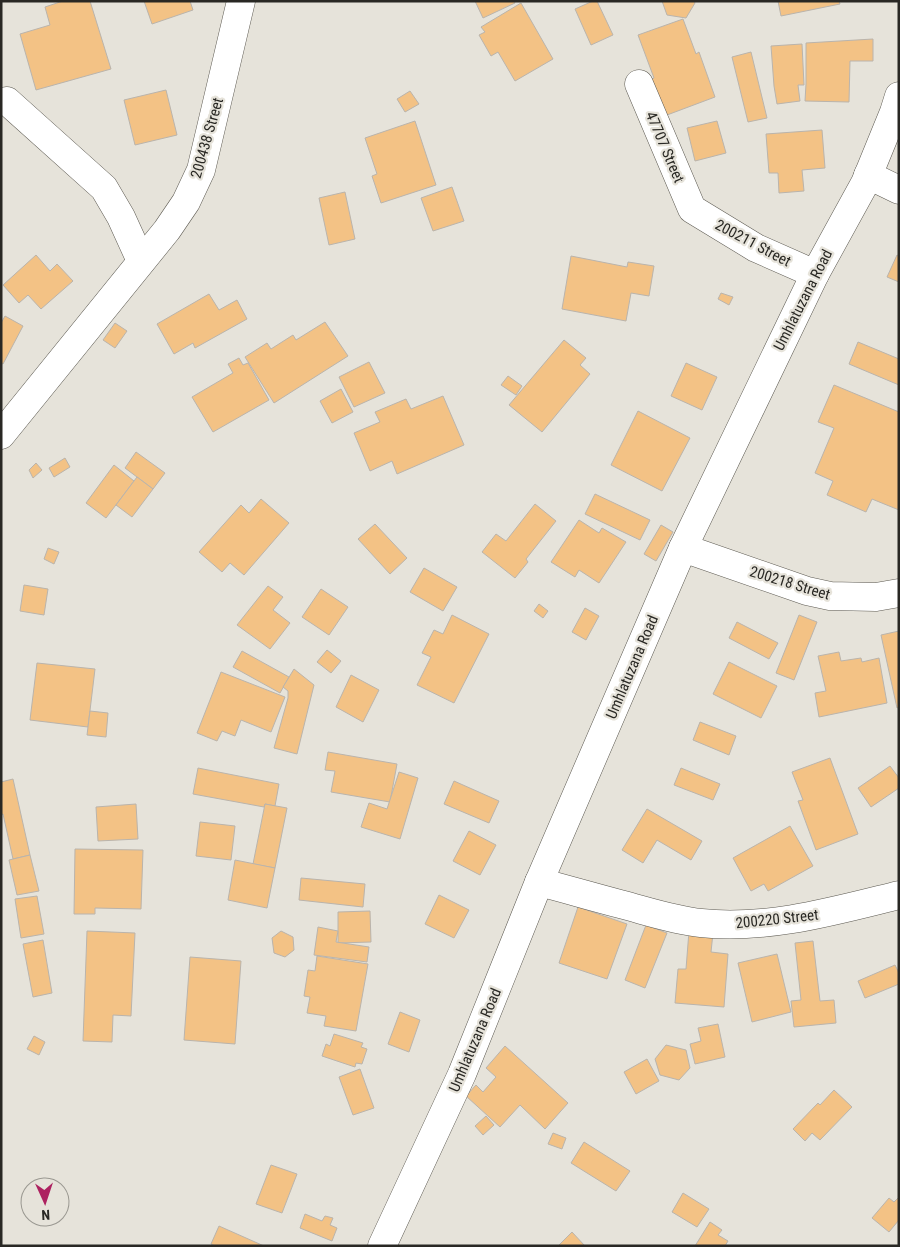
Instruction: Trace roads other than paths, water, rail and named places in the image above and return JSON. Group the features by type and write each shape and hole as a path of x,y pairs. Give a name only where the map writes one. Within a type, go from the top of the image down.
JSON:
{"street":[{"name":"200438 Street","path":"1,435 167,230 186,202 201,170 241,1"},
{"name":"47707 Street","path":"639,84 692,209"},
{"name":"Umhlatuzana Road","path":"382,1246 462,1074 539,882 684,548 815,274 868,175 899,96"},
{"path":"7,101 104,188 121,217 141,261"},
{"path":"868,175 899,190"},
{"name":"200211 Street","path":"692,209 756,248 815,274"},
{"name":"200218 Street","path":"684,548 806,591 830,596 876,597 899,593"},
{"name":"200220 Street","path":"539,882 669,918 702,923 746,924 785,920 829,913 899,895"}]}
